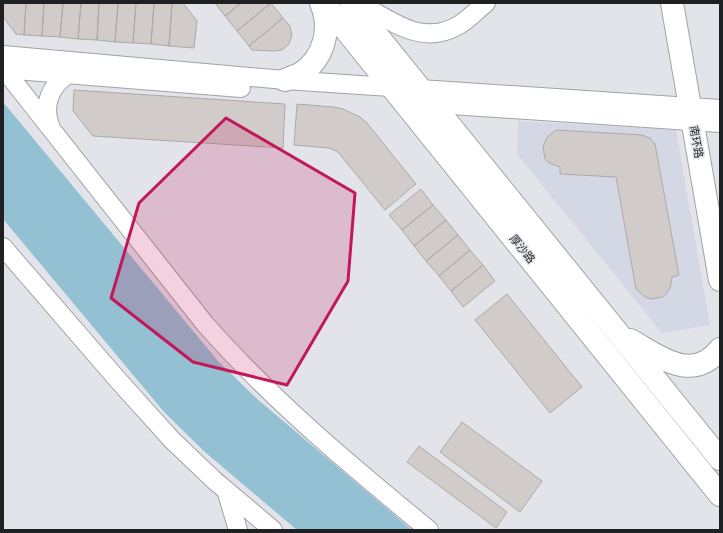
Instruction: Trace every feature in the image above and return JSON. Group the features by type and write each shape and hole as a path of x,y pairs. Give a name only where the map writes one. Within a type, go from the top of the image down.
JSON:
{"main road":[{"path":"285,80 299,74 311,65 319,54 325,40 327,26 325,11 322,3"},
{"name":"厚沙路","path":"322,3 720,495"},
{"name":"厚沙路","path":"351,3 720,458"},
{"name":"南环路","path":"672,3 720,280"},
{"path":"618,333 669,362 681,366 693,366 704,363 714,356 720,349"}],"street":[{"path":"359,3 405,28 417,33 430,34 440,33 461,24 486,3"},
{"path":"3,65 285,80 427,97 691,114 720,109"},
{"path":"3,65 67,75 397,94"},
{"path":"3,65 52,130 205,324 232,355 266,390 314,433 429,530"},
{"path":"52,130 47,116 48,101 53,88 62,78 67,75"},
{"path":"691,114 720,123"},
{"path":"3,247 172,440 226,490 273,530"},
{"path":"226,490 238,530"}],"highlighted area":[{"path":"226,118 355,193 348,281 287,385 193,362 111,298 139,203"}],"shaded area":[{"path":"518,121 676,130 710,325 662,333 517,154"}],"water":[{"path":"3,102 218,361 256,398 412,530 297,530 206,453 164,412 3,219"}],"building":[{"path":"3,3 26,3 24,35 16,34 3,17"},
{"path":"26,3 44,3 42,36 24,35"},
{"path":"44,3 63,3 60,37 42,36"},
{"path":"63,3 81,3 78,39 60,37"},
{"path":"81,3 99,3 97,40 78,39"},
{"path":"99,3 118,3 115,42 97,40"},
{"path":"118,3 136,3 133,43 115,42"},
{"path":"136,3 154,3 151,44 133,43"},
{"path":"154,3 172,3 169,46 151,44"},
{"path":"172,3 183,3 197,21 194,48 169,46"},
{"path":"215,3 241,3 225,16"},
{"path":"241,3 271,3 237,31 225,16"},
{"path":"271,3 283,18 249,46 237,31"},
{"path":"283,18 290,26 292,35 289,44 282,50 252,50 249,46"},
{"path":"74,90 285,104 283,148 93,136 73,111"},
{"path":"297,104 334,107 343,109 360,117 367,123 416,184 385,210 338,152 329,148 294,145"},
{"path":"556,130 642,135 650,138 655,144 679,275 672,277 670,288 662,297 650,299 645,297 636,289 616,177 560,174 560,167 549,163 545,159 543,147 547,137"},
{"path":"421,189 433,205 402,230 389,215"},
{"path":"433,205 446,220 414,246 402,230"},
{"path":"446,220 458,235 426,261 414,246"},
{"path":"458,235 470,250 439,276 426,261"},
{"path":"470,250 483,265 451,291 439,276"},
{"path":"483,265 495,281 463,307 451,291"},
{"path":"507,294 582,387 550,413 475,320"},
{"path":"462,422 542,481 520,512 440,452"},
{"path":"419,446 507,512 496,528 407,462"}]}
